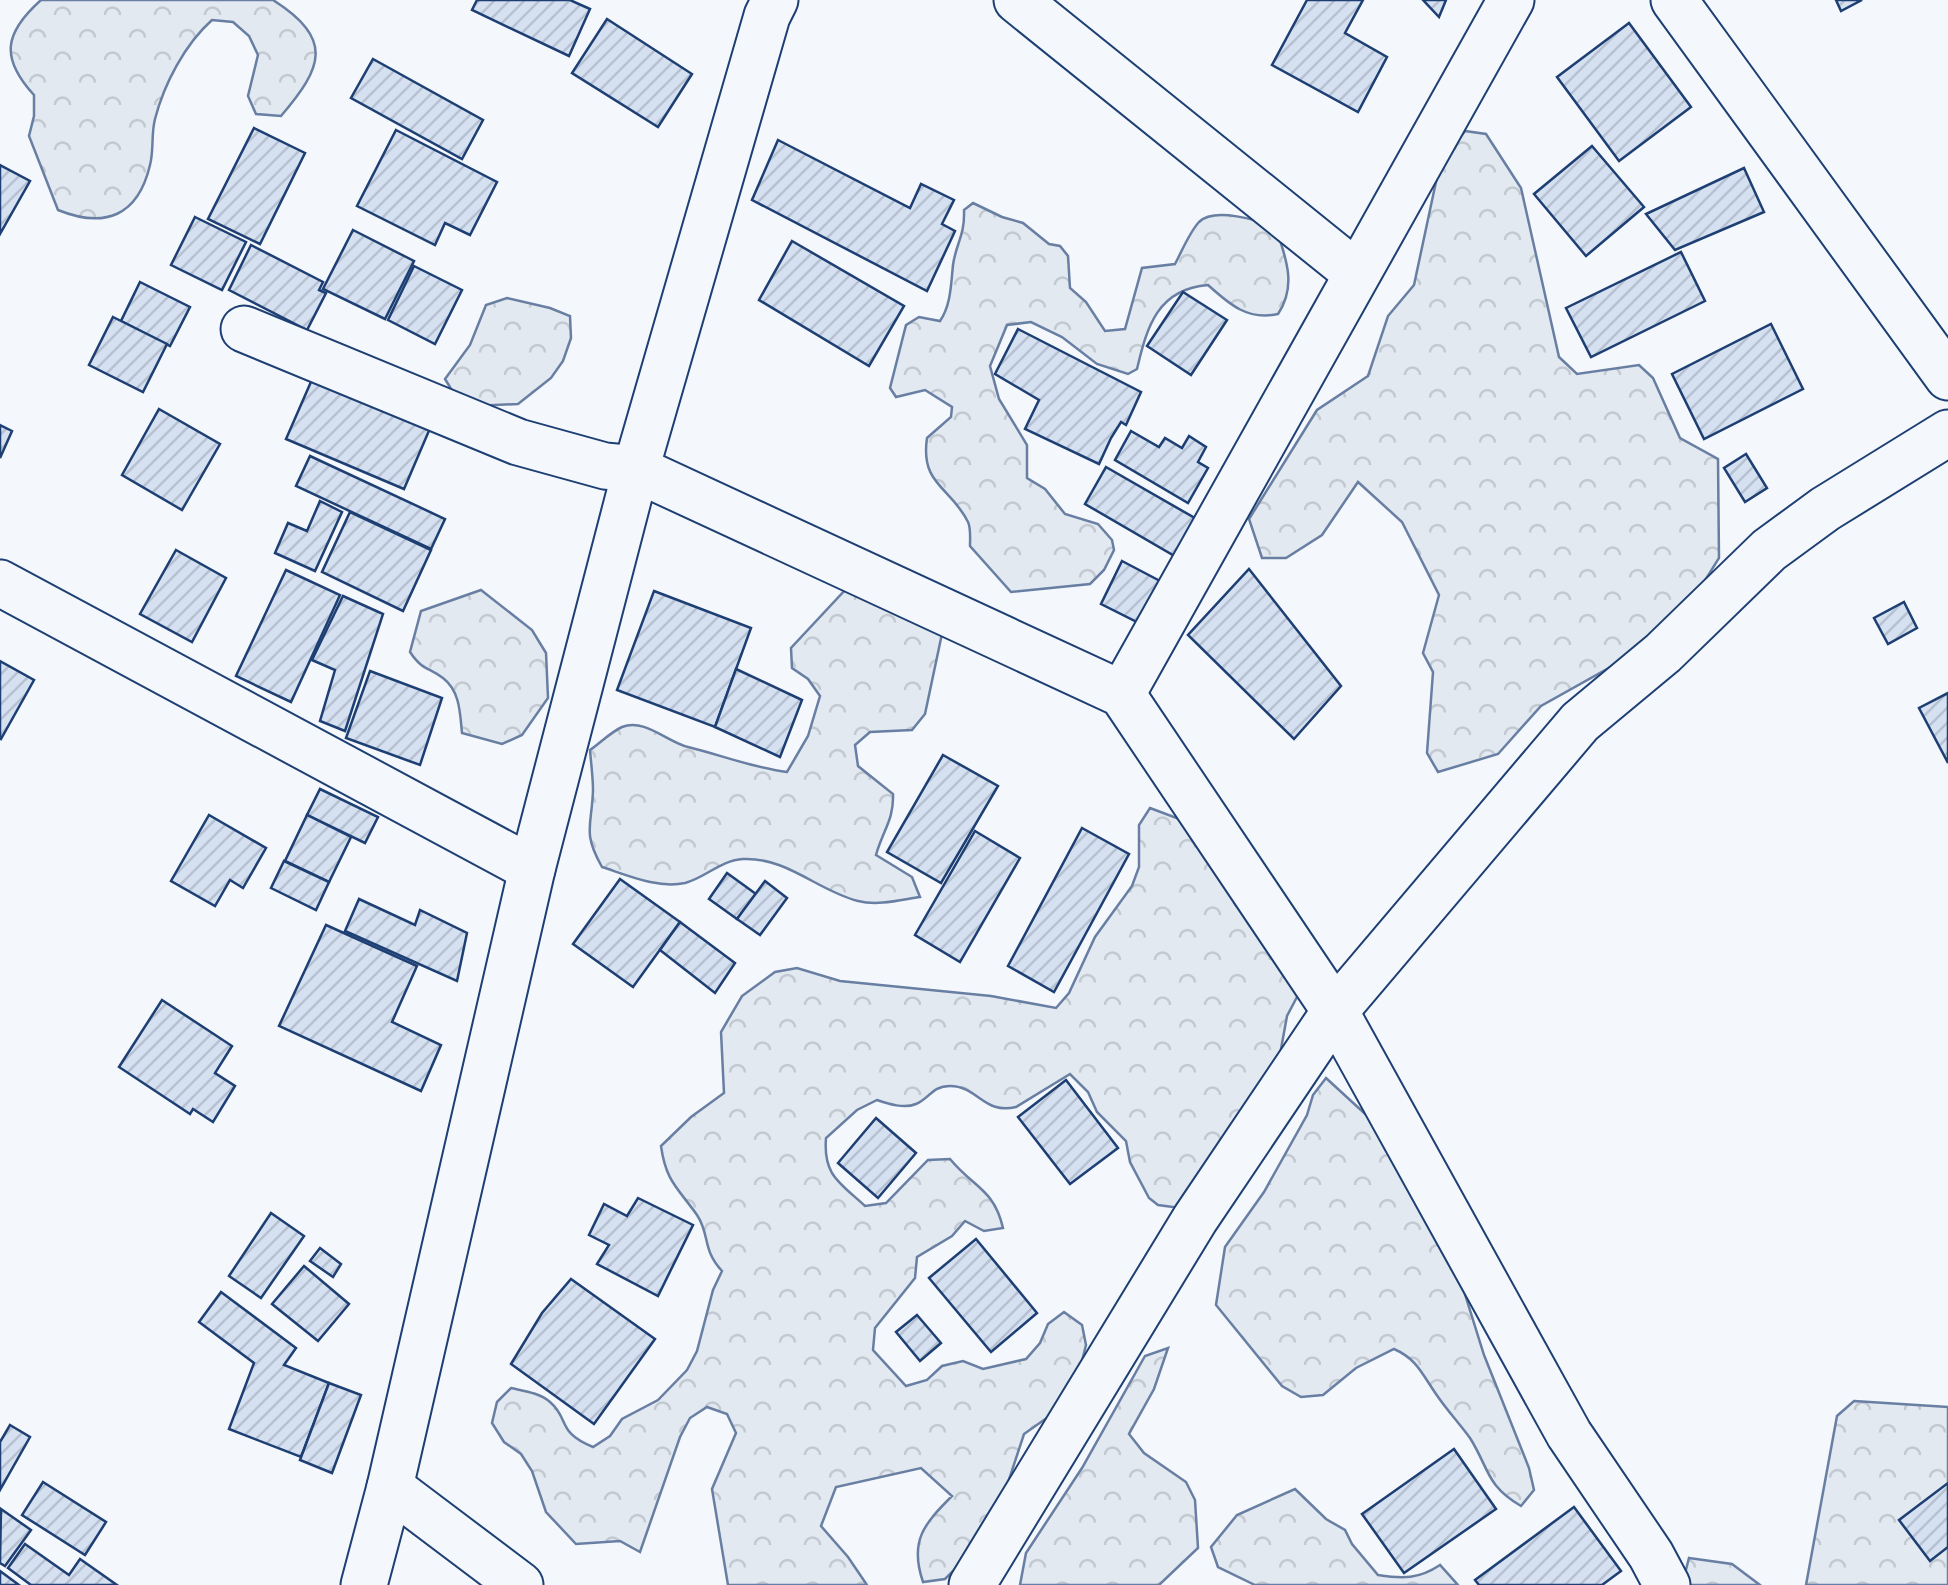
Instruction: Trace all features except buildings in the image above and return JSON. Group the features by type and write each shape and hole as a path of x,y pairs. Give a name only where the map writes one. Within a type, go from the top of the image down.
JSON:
{"street":[{"path":"364,1585 532,869 636,469 767,16 775,0"},
{"path":"1017,0 1356,273"},
{"path":"1122,694 1510,0"},
{"path":"1674,0 1948,377"},
{"path":"244,329 518,442 605,466 636,469 1122,694 1335,1012 1569,1434 1667,1585"},
{"path":"976,1582 1195,1219 1335,1012 1580,722 1663,653 1770,550 1825,509 1948,432"},
{"path":"0,582 532,869"},
{"path":"390,1487 520,1585"}],"green space":[{"path":"41,0 273,0 306,28 316,54 313,68 281,116 256,114 248,96 258,55 249,36 233,22 212,20 184,53 164,92 154,125 150,165 137,196 128,207 105,218 75,216 58,210 29,136 34,95 23,82 12,57 14,35"},
{"path":"1465,131 1486,134 1521,188 1559,357 1577,374 1639,365 1653,378 1680,438 1718,459 1719,558 1673,632 1541,706 1498,754 1438,772 1427,753 1433,672 1423,653 1439,595 1402,522 1358,482 1322,535 1286,558 1262,558 1249,519 1317,410 1368,376 1388,316 1414,285 1440,163"},
{"path":"973,203 1023,223 1049,244 1060,246 1068,256 1070,288 1086,302 1105,331 1125,329 1142,268 1175,264 1192,231 1206,218 1237,216 1276,228 1283,250 1288,282 1278,314 1248,313 1208,285 1191,288 1166,302 1158,312 1145,338 1137,369 1128,374 1097,364 1062,337 1031,322 1007,325 990,366 999,399 1027,445 1027,478 1045,489 1065,514 1098,524 1112,540 1114,550 1104,570 1090,584 1011,592 970,546 968,522 928,466 927,438 951,417 952,407 925,390 896,397 890,388 906,325 919,317 940,321 944,315 964,210"},
{"path":"507,298 570,316 571,338 563,361 551,378 518,404 474,406 456,397 445,379 470,345 486,305"},
{"path":"847,588 943,629 925,714 912,730 870,732 855,745 858,766 893,794 890,818 876,855 912,877 920,897 881,903 858,901 759,860 735,860 692,881 675,884 643,880 602,867 590,837 590,750 631,725 688,747 787,772 808,736 820,696 808,679 792,668 791,648"},
{"path":"481,590 532,630 546,653 548,698 522,735 502,744 462,733 453,689 410,652 421,611"},
{"path":"1150,808 1190,823 1219,860 1235,904 1288,966 1297,985 1279,1060 1254,1107 1229,1127 1180,1208 1158,1205 1149,1198 1130,1162 1126,1141 1097,1112 1088,1092 1070,1074 1016,1107 996,1107 968,1090 950,1086 939,1088 911,1105 877,1100 857,1110 826,1138 830,1169 840,1184 865,1206 886,1203 928,1160 950,1159 989,1197 999,1215 1003,1228 984,1231 965,1221 952,1236 917,1257 915,1278 875,1328 873,1350 906,1386 927,1380 942,1366 963,1361 983,1369 1026,1359 1040,1343 1048,1324 1064,1312 1082,1325 1086,1345 1080,1369 1061,1408 1024,1434 991,1534 945,1579 923,1582 918,1555 922,1534 952,1496 921,1468 836,1487 821,1526 867,1585 728,1585 712,1489 736,1433 727,1414 707,1407 690,1418 680,1437 640,1552 620,1541 576,1544 546,1512 532,1471 492,1423 497,1402 511,1388 542,1396 556,1408 573,1436 593,1447 610,1436 622,1419 658,1400 687,1370 697,1351 722,1271 711,1256 701,1222 670,1177 661,1146 724,1093 721,1032 742,996 775,972 797,968 840,981 991,996 1056,1008 1069,993 1095,937 1132,886 1139,867 1139,825"},
{"path":"1326,1078 1374,1122 1463,1288 1484,1355 1529,1468 1534,1490 1521,1506 1494,1484 1470,1438 1418,1368 1402,1353 1394,1349 1356,1368 1323,1395 1301,1397 1282,1386 1216,1305 1225,1247 1264,1192 1307,1115 1313,1095"},
{"path":"1168,1348 1154,1389 1129,1434 1144,1453 1186,1482 1195,1500 1198,1548 1159,1585 1020,1585 1026,1553 1082,1468 1145,1356"},
{"path":"1854,1401 1948,1407 1948,1585 1806,1585 1837,1416"},
{"path":"1295,1489 1326,1519 1345,1530 1378,1575 1410,1577 1440,1565 1458,1585 1255,1585 1218,1567 1211,1547 1237,1515"},
{"path":"1689,1558 1732,1564 1760,1585 1682,1585"}]}
